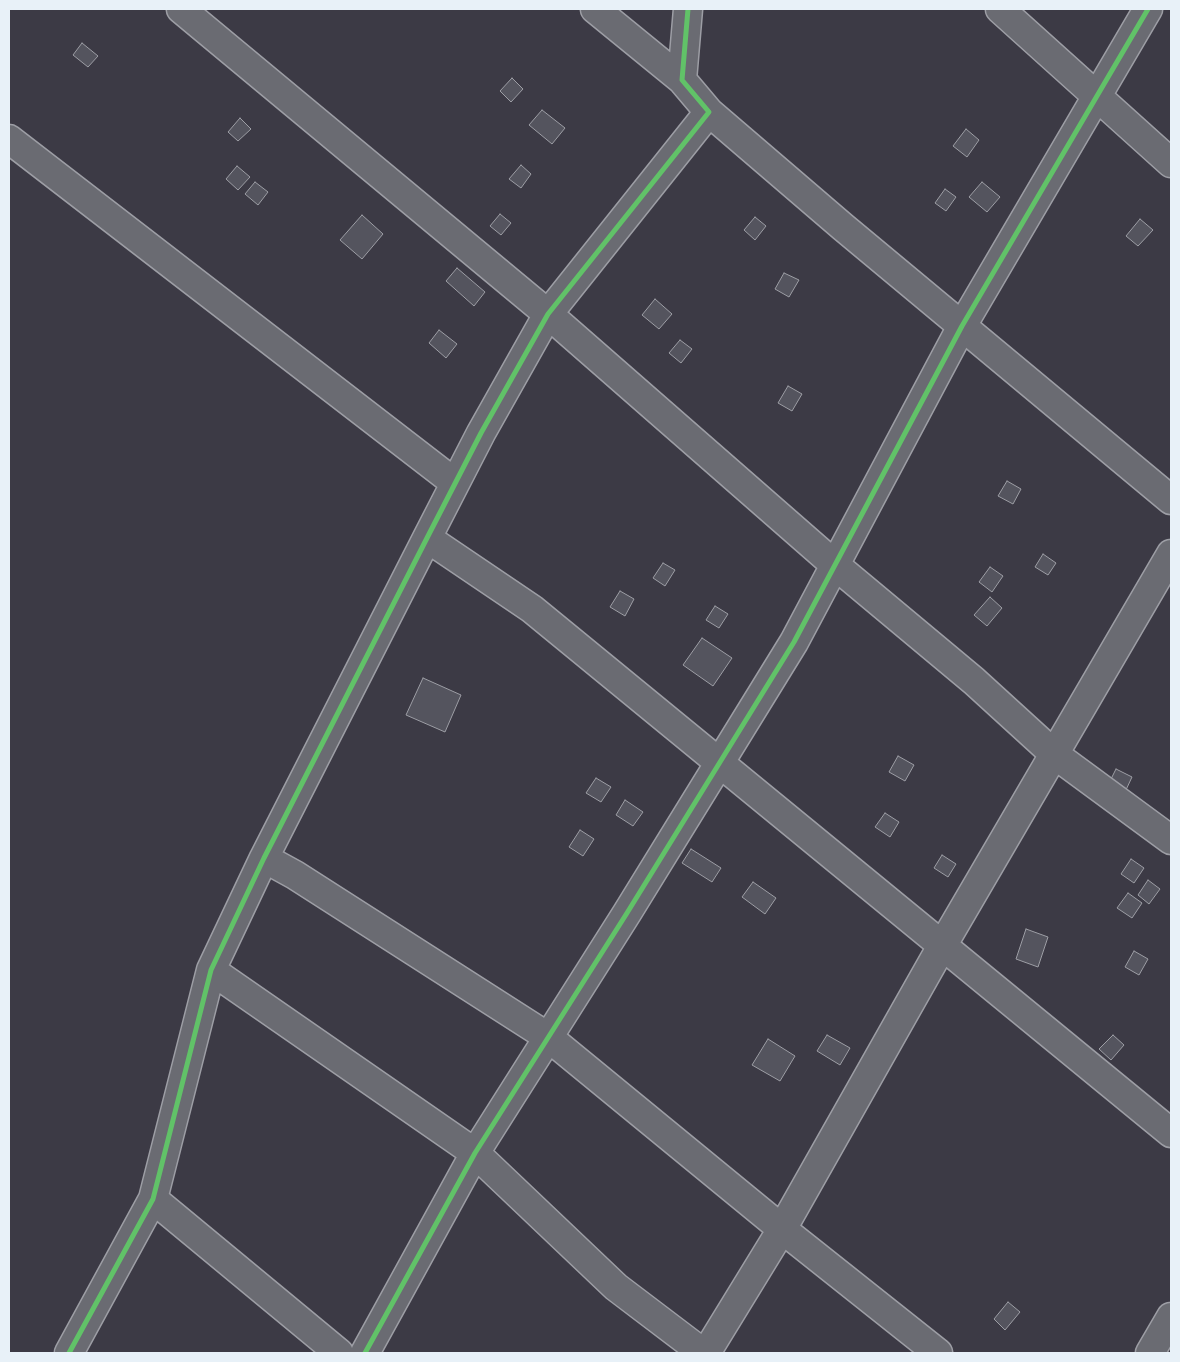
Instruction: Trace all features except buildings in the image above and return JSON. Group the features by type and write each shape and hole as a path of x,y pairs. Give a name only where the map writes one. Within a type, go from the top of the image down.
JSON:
{"street":[{"path":"181,9 548,314 835,566 974,681 1054,754 1171,840"},
{"path":"595,9 682,80 709,112 1171,500"},
{"path":"669,9 682,80"},
{"path":"682,80 688,9"},
{"path":"1000,9 1171,164"},
{"path":"365,1353 475,1153 794,642 962,326 1148,9"},
{"path":"69,1353 153,1199 211,970 264,858 426,538 548,314 709,112"},
{"path":"9,139 455,483"},
{"path":"426,538 532,609 1171,1133"},
{"path":"211,970 475,1153 616,1287 704,1353 782,1229 942,946 1171,554"},
{"path":"264,858 296,875 548,1037 782,1229 938,1353"},
{"path":"153,1199 339,1353"},
{"path":"1150,1353 1171,1317"}],"cycle path":[{"path":"69,1353 153,1199 211,970 264,858 481,433 548,314 709,112 682,80 688,9"},
{"path":"365,1353 475,1153 627,913 794,642 962,326 1148,9"}]}
